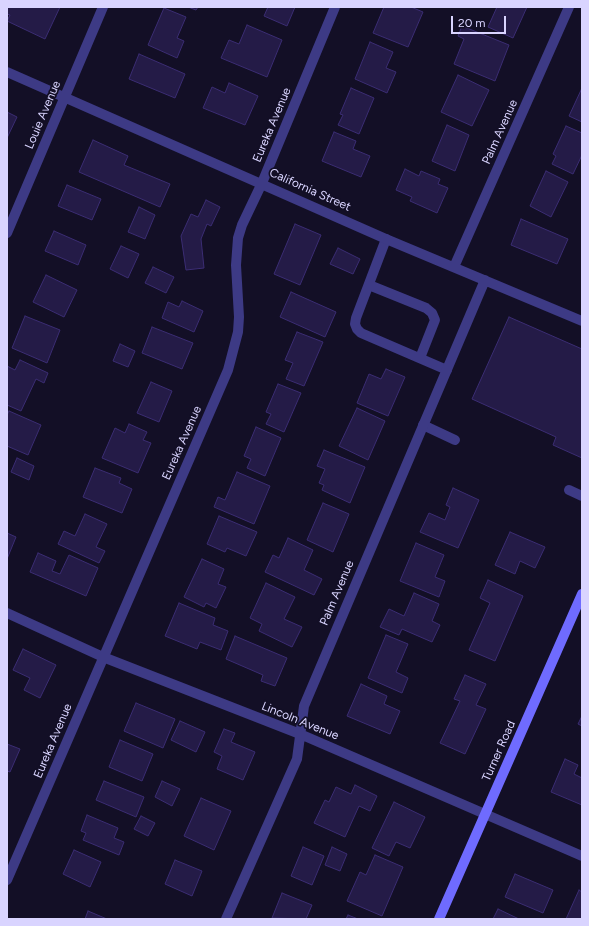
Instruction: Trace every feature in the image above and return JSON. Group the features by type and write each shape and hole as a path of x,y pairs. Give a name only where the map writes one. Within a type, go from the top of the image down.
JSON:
{"main road":[{"name":"Turner Road","path":"439,919 582,594"}],"street":[{"name":"Louie Avenue","path":"7,232 103,7"},
{"name":"Eureka Avenue","path":"7,880 228,370 238,332 239,317 236,265 238,238 242,225 262,183 335,7"},
{"name":"Palm Avenue","path":"454,267 569,7"},
{"name":"California Street","path":"7,72 386,238 582,321"},
{"path":"386,238 356,318 356,329 361,333 446,370"},
{"name":"Palm Avenue","path":"226,919 297,759 304,706 422,425 485,280"},
{"path":"369,285 426,308 432,313 435,320 420,358"},
{"path":"422,425 455,440"},
{"path":"569,490 582,496"},
{"name":"Lincoln Avenue","path":"7,613 103,657 300,734 486,813 582,856"}],"building":[{"path":"7,7 60,7 45,39 7,21 10,15 7,14"},
{"path":"188,7 198,7 196,10"},
{"path":"268,7 295,7 287,26 264,16"},
{"path":"384,7 411,7 423,12 408,47 373,33"},
{"path":"497,7 527,7 513,38 488,27"},
{"path":"164,8 186,17 177,38 184,41 177,58 148,45"},
{"path":"247,25 282,40 267,77 221,58 229,40 239,44"},
{"path":"462,26 509,45 495,81 454,64 464,39 458,36"},
{"path":"370,42 393,52 386,68 396,72 387,93 355,79"},
{"path":"139,54 185,74 175,98 129,79"},
{"path":"458,75 489,90 472,126 441,112"},
{"path":"229,83 258,96 245,125 203,108 212,87 225,93"},
{"path":"351,88 374,98 359,134 338,125 343,115 340,114"},
{"path":"582,88 582,122 569,116"},
{"path":"7,112 17,117 7,138"},
{"path":"447,125 469,135 455,171 432,161"},
{"path":"566,126 582,133 582,155 573,174 552,164 556,156 553,154"},
{"path":"334,132 356,141 353,149 370,156 361,177 322,161"},
{"path":"93,140 128,156 124,165 170,184 160,207 79,172"},
{"path":"405,169 419,176 421,171 440,179 438,184 448,188 437,213 410,201 412,197 396,190"},
{"path":"546,171 568,182 551,217 530,206"},
{"path":"67,185 101,199 92,220 58,206"},
{"path":"206,200 220,207 211,226 207,224 201,239 204,268 186,270 181,236 191,214 198,217"},
{"path":"139,207 155,215 145,239 128,232"},
{"path":"521,219 568,239 557,264 511,245"},
{"path":"295,224 321,235 300,285 274,274"},
{"path":"54,231 86,245 78,265 45,251"},
{"path":"121,246 139,254 128,278 110,269"},
{"path":"338,248 360,259 353,274 330,264"},
{"path":"153,267 174,277 166,293 145,283"},
{"path":"46,275 77,290 64,317 33,302"},
{"path":"291,292 336,312 325,337 280,317"},
{"path":"182,301 203,311 194,332 162,318 168,302 179,307"},
{"path":"25,316 60,330 47,363 12,348"},
{"path":"509,317 582,349 582,458 553,445 556,437 472,399"},
{"path":"152,327 193,343 182,369 142,353"},
{"path":"297,332 323,342 304,386 286,379 293,363 285,360"},
{"path":"120,344 135,351 128,367 113,361"},
{"path":"20,360 48,373 44,383 36,379 21,411 7,405 7,366 15,370"},
{"path":"386,369 405,377 388,416 357,403 369,374 381,379"},
{"path":"151,382 172,391 159,422 137,413"},
{"path":"278,384 301,393 284,432 266,424 271,414 266,412"},
{"path":"357,408 385,421 368,460 339,446"},
{"path":"9,411 41,425 28,455 7,446 7,415"},
{"path":"129,424 147,432 143,440 151,443 138,473 102,458 115,428 125,433"},
{"path":"256,427 281,438 265,476 247,468 251,459 244,456"},
{"path":"324,450 365,467 350,503 322,490 324,485 319,483 325,469 317,466"},
{"path":"17,458 34,466 29,480 11,472"},
{"path":"95,468 121,478 119,483 132,489 122,513 83,497"},
{"path":"237,472 270,486 254,524 214,507 218,497 225,500"},
{"path":"453,488 479,500 458,548 420,532 429,513 445,520 450,507 446,505"},
{"path":"323,503 349,514 333,552 307,540"},
{"path":"85,514 107,524 96,547 105,551 99,563 58,544 64,531 75,536"},
{"path":"219,516 257,532 246,556 227,548 225,552 207,544"},
{"path":"510,532 545,547 535,568 520,561 515,574 495,565"},
{"path":"7,533 16,537 7,559"},
{"path":"288,538 313,550 304,570 322,579 314,595 265,572 273,555 279,558"},
{"path":"416,543 444,555 435,577 445,581 439,597 400,581"},
{"path":"38,553 56,561 52,571 60,574 69,555 98,568 86,596 30,572"},
{"path":"202,559 224,569 218,584 226,587 216,608 206,603 204,607 184,597"},
{"path":"488,580 523,596 495,661 469,650 490,603 480,598"},
{"path":"266,583 295,597 284,619 302,627 292,647 259,631 262,624 250,618"},
{"path":"414,593 439,604 432,621 440,625 432,642 402,629 399,635 380,627 389,609 404,616"},
{"path":"179,603 215,618 213,625 228,631 221,650 200,642 197,649 165,636"},
{"path":"386,635 408,644 396,672 408,678 402,693 368,678"},
{"path":"235,636 287,658 275,686 261,681 263,675 226,659"},
{"path":"23,649 56,665 40,698 24,690 30,678 13,670"},
{"path":"465,675 486,684 476,705 486,709 465,754 440,743 460,701 454,699"},
{"path":"361,684 387,696 384,704 400,711 390,734 347,716"},
{"path":"136,703 175,719 163,748 124,731"},
{"path":"582,716 582,726 578,724"},
{"path":"180,721 205,732 196,752 171,740"},
{"path":"224,729 235,733 231,742 255,752 243,780 217,769 222,756 214,752"},
{"path":"120,740 153,754 142,781 109,767"},
{"path":"7,744 20,749 10,772 7,771"},
{"path":"565,759 578,765 574,774 582,778 582,805 551,792"},
{"path":"104,781 144,797 136,817 96,800"},
{"path":"162,781 180,789 172,806 155,797"},
{"path":"355,785 377,796 370,811 359,806 345,837 314,823 325,800 329,802 336,787 351,794"},
{"path":"201,798 231,811 214,850 184,836"},
{"path":"394,802 425,817 410,848 396,842 389,856 372,848"},
{"path":"87,815 118,828 114,838 124,842 119,855 83,840 86,833 81,831"},
{"path":"141,816 155,823 148,836 134,829"},
{"path":"303,847 324,856 312,885 291,876"},
{"path":"332,847 347,854 340,871 325,865"},
{"path":"74,850 101,862 90,887 63,874"},
{"path":"375,855 403,867 382,916 347,901 360,872 366,875"},
{"path":"175,860 202,871 192,896 165,884"},
{"path":"515,874 553,890 543,913 505,897"},
{"path":"579,890 582,892 582,919 566,919"},
{"path":"282,893 312,905 306,919 272,918"},
{"path":"498,909 519,919 493,919"},
{"path":"88,911 107,919 85,919"},
{"path":"348,915 358,919 346,919"}]}
